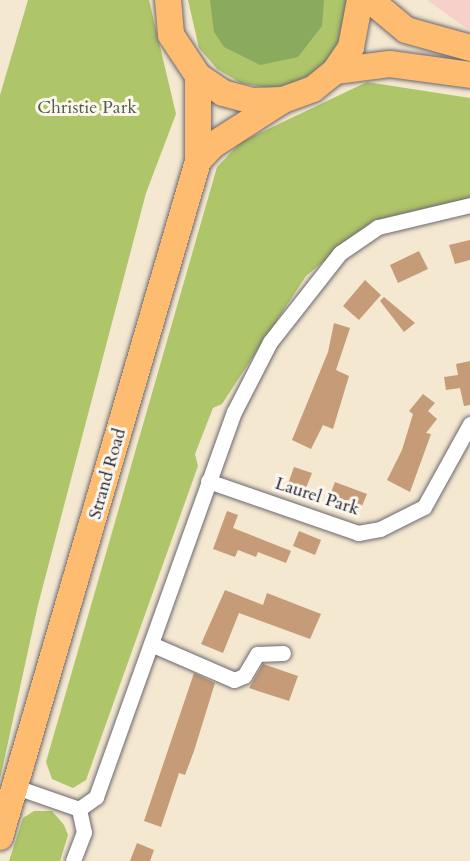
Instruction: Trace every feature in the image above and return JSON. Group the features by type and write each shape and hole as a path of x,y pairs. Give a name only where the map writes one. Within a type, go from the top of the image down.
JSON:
{"main road":[{"path":"198,161 213,145 282,100 313,89 335,71 351,47 360,0"},
{"path":"370,0 406,30 470,48"},
{"path":"166,3 171,34 198,76 223,93 252,101 282,100"},
{"path":"335,71 390,64 470,75"},
{"name":"Strand Road","path":"0,837 198,161 198,76"}],"street":[{"path":"79,809 96,797 234,412 270,342 308,289 340,253 378,227 470,205"},
{"name":"Laurel Park","path":"208,481 358,533 380,529 424,507 470,424"},
{"path":"151,644 234,680 244,676 258,654 283,653"},
{"path":"16,787 79,809"},
{"path":"73,861 84,832 79,809"}],"shaded area":[{"path":"427,0 470,0 470,29 466,28"}],"green space":[{"name":"Christie Park","path":"28,0 149,0 176,114 146,193 38,605 0,779 0,95"},
{"path":"188,0 352,0 349,30 318,73 294,84 268,88 241,83 217,69 199,48"},
{"path":"210,0 324,0 322,26 298,57 260,65 224,47 214,32"},
{"path":"367,82 470,98 470,198 373,221 306,276 222,404 213,408 195,454 198,466 86,780 73,788 52,779 46,762 217,167 241,142"},
{"path":"34,811 52,811 64,825 68,835 60,861 9,861 23,818"}],"building":[{"path":"470,240 470,260 455,264 449,245"},
{"path":"419,251 428,269 398,283 390,265"},
{"path":"365,280 381,295 359,320 343,306"},
{"path":"384,297 415,323 404,332 380,301"},
{"path":"334,323 350,328 336,370 349,376 333,429 323,425 311,449 292,440 328,352"},
{"path":"470,361 470,405 464,406 460,388 446,390 444,377 458,375 456,364"},
{"path":"423,394 435,403 428,411 437,419 426,433 431,434 410,492 387,480 402,450 413,414 409,411"},
{"path":"294,467 312,473 304,493 287,487"},
{"path":"335,482 367,494 362,506 330,495"},
{"path":"227,511 238,515 233,528 291,551 286,563 258,552 256,557 238,550 235,557 213,549"},
{"path":"299,531 321,540 315,555 293,546"},
{"path":"225,590 263,605 267,593 321,614 310,639 239,613 223,653 201,644"},
{"path":"263,664 298,676 289,701 249,688"},
{"path":"194,673 215,683 185,775 179,773 161,827 144,821"},
{"path":"137,843 154,850 150,861 130,861"}]}
